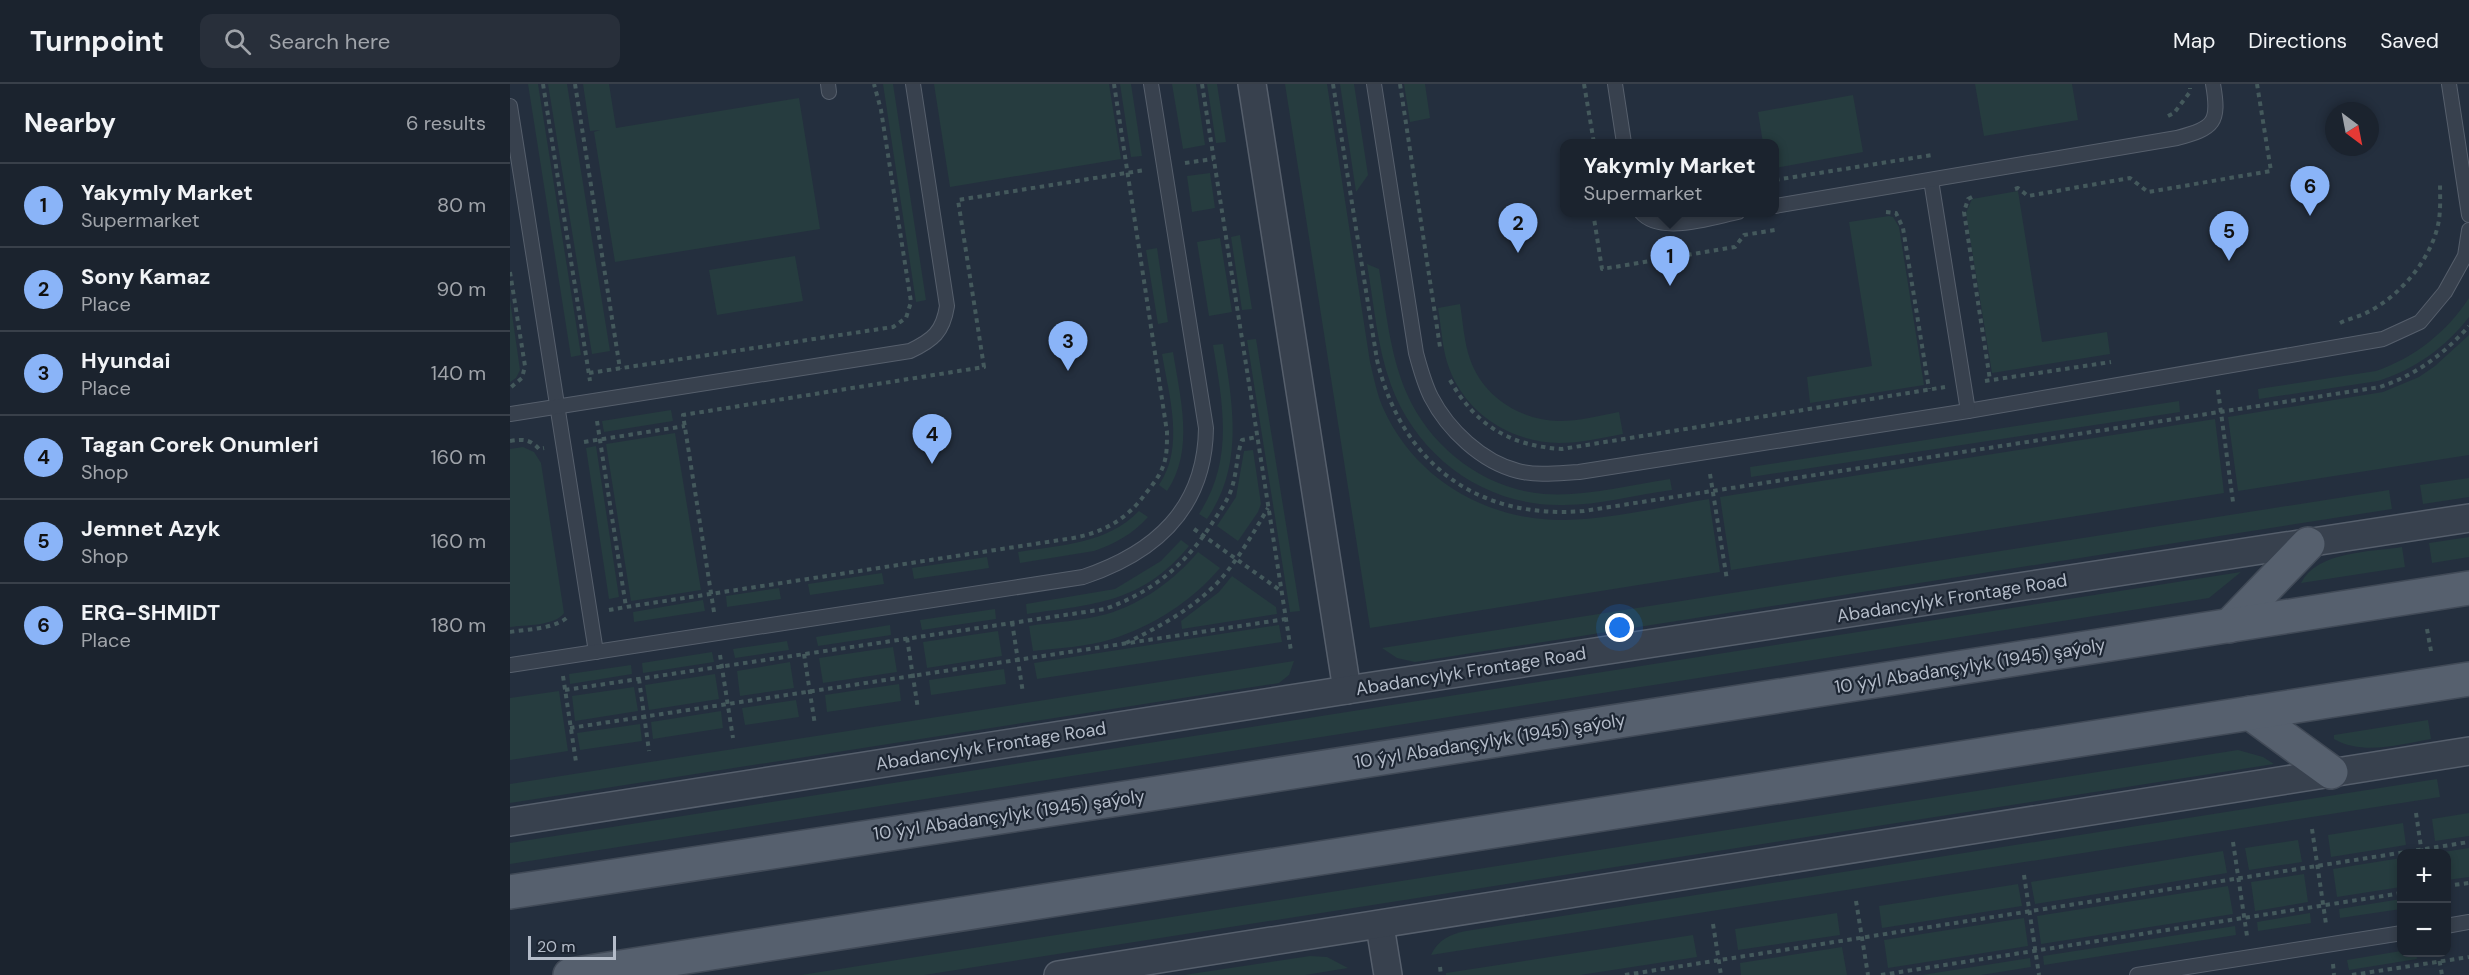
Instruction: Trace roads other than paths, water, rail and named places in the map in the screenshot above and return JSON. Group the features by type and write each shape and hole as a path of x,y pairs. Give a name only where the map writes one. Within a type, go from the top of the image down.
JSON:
{"main road":[{"path":"2229,626 2308,544"},
{"name":"10 ýyl Abadançylyk (1945) şaýoly","path":"510,892 1220,784 2469,588"},
{"path":"570,975 2469,679"},
{"path":"2250,713 2331,772"}],"street":[{"path":"1252,84 1347,690"},
{"name":"Abadancylyk Frontage Road","path":"510,822 1347,690 2469,518"},
{"path":"1058,975 1380,926 2331,772 2469,752"},
{"path":"1380,926 1388,975"}],"lane":[{"path":"510,414 910,351 926,343 945,321 947,306 913,84"},
{"path":"510,665 1083,577 1124,561 1141,552 1157,538 1177,517 1195,489 1202,471 1206,429 1151,84"},
{"path":"1374,84 1416,353 1422,376 1430,396 1454,429 1470,445 1501,465 1519,471 1547,474 1579,472 1968,411 2383,339 2420,322 2445,292 2465,256 2469,230"},
{"path":"1615,84 1623,139"},
{"path":"1779,205 2177,138 2195,133 2211,125 2217,111 2213,84"},
{"path":"2449,84 2469,216"},
{"path":"510,106 596,652"},
{"path":"1931,180 1968,411"},
{"path":"1647,217 1656,223 1668,225 1715,217"},
{"path":"2451,925 2469,922"},
{"path":"2137,975 2397,934"}],"place":[{"name":"ERG-SHMIDT","path":"2310,216"},
{"name":"Sony Kamaz","path":"1518,253"},
{"name":"Jemnet Azyk","path":"2229,261"},
{"name":"Yakymly Market","path":"1670,286"},
{"name":"Hyundai","path":"1068,371"},
{"name":"Tagan Corek Onumleri","path":"932,464"}]}
